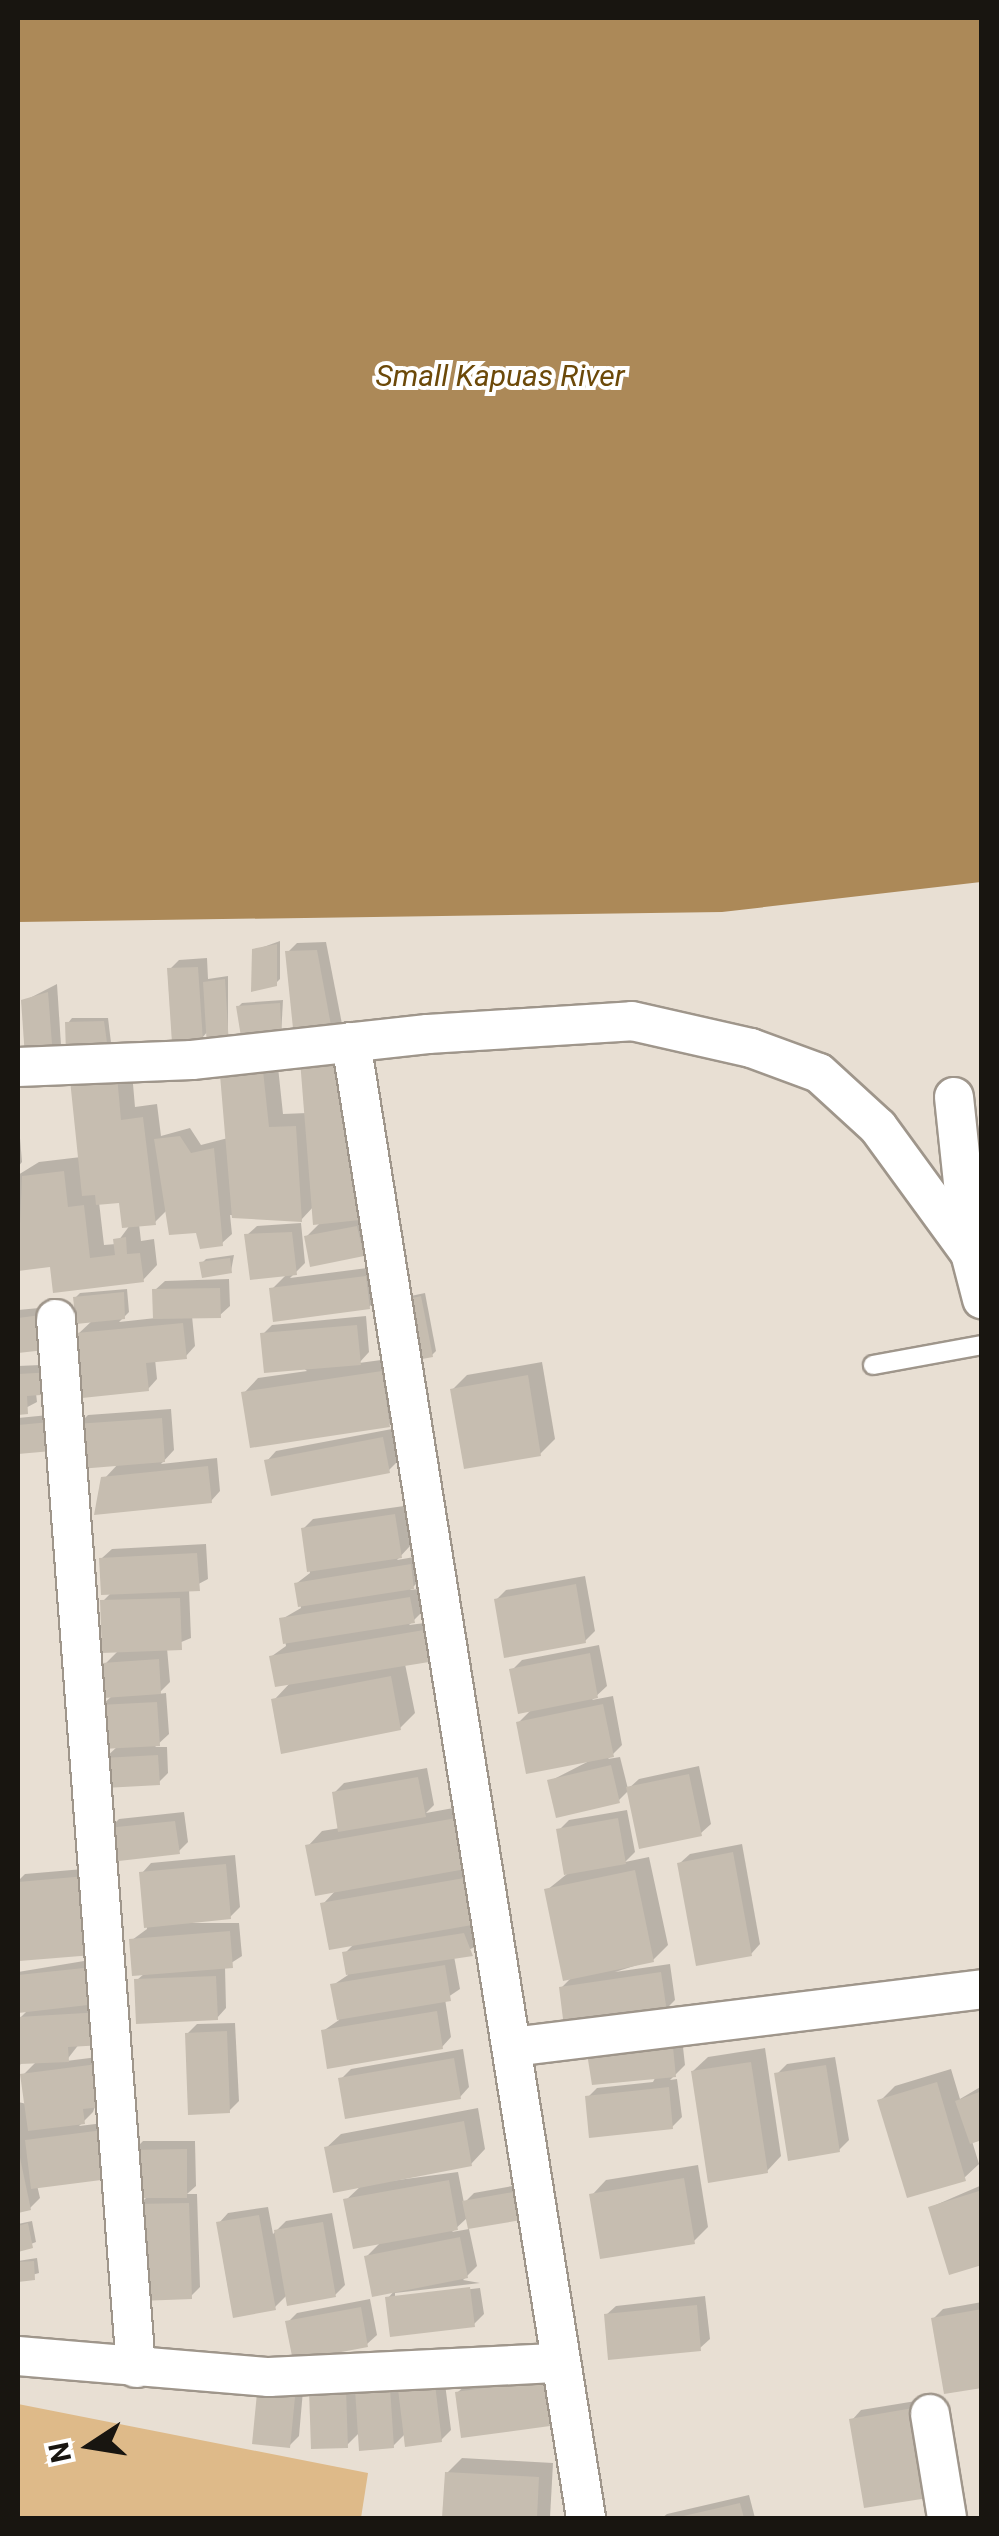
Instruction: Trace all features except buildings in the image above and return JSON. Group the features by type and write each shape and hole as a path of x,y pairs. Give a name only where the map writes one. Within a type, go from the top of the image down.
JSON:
{"street":[{"path":"18,1067 192,1060 351,1042 632,1022 751,1048 819,1073 854,1106 970,1253"},
{"path":"351,1042 586,2518"},
{"path":"954,1098 970,1253 982,1300"},
{"path":"56,1319 136,2368"},
{"path":"512,2046 982,1989"},
{"path":"18,2356 269,2377 560,2363"},
{"path":"930,2414 947,2518"}],"lane":[{"path":"874,1365 982,1345"}],"shaded area":[{"path":"18,2404 368,2473 361,2518 18,2518"}],"water":[{"name":"Small Kapuas River","path":"18,18 981,18 981,882 722,912 18,922"}]}
